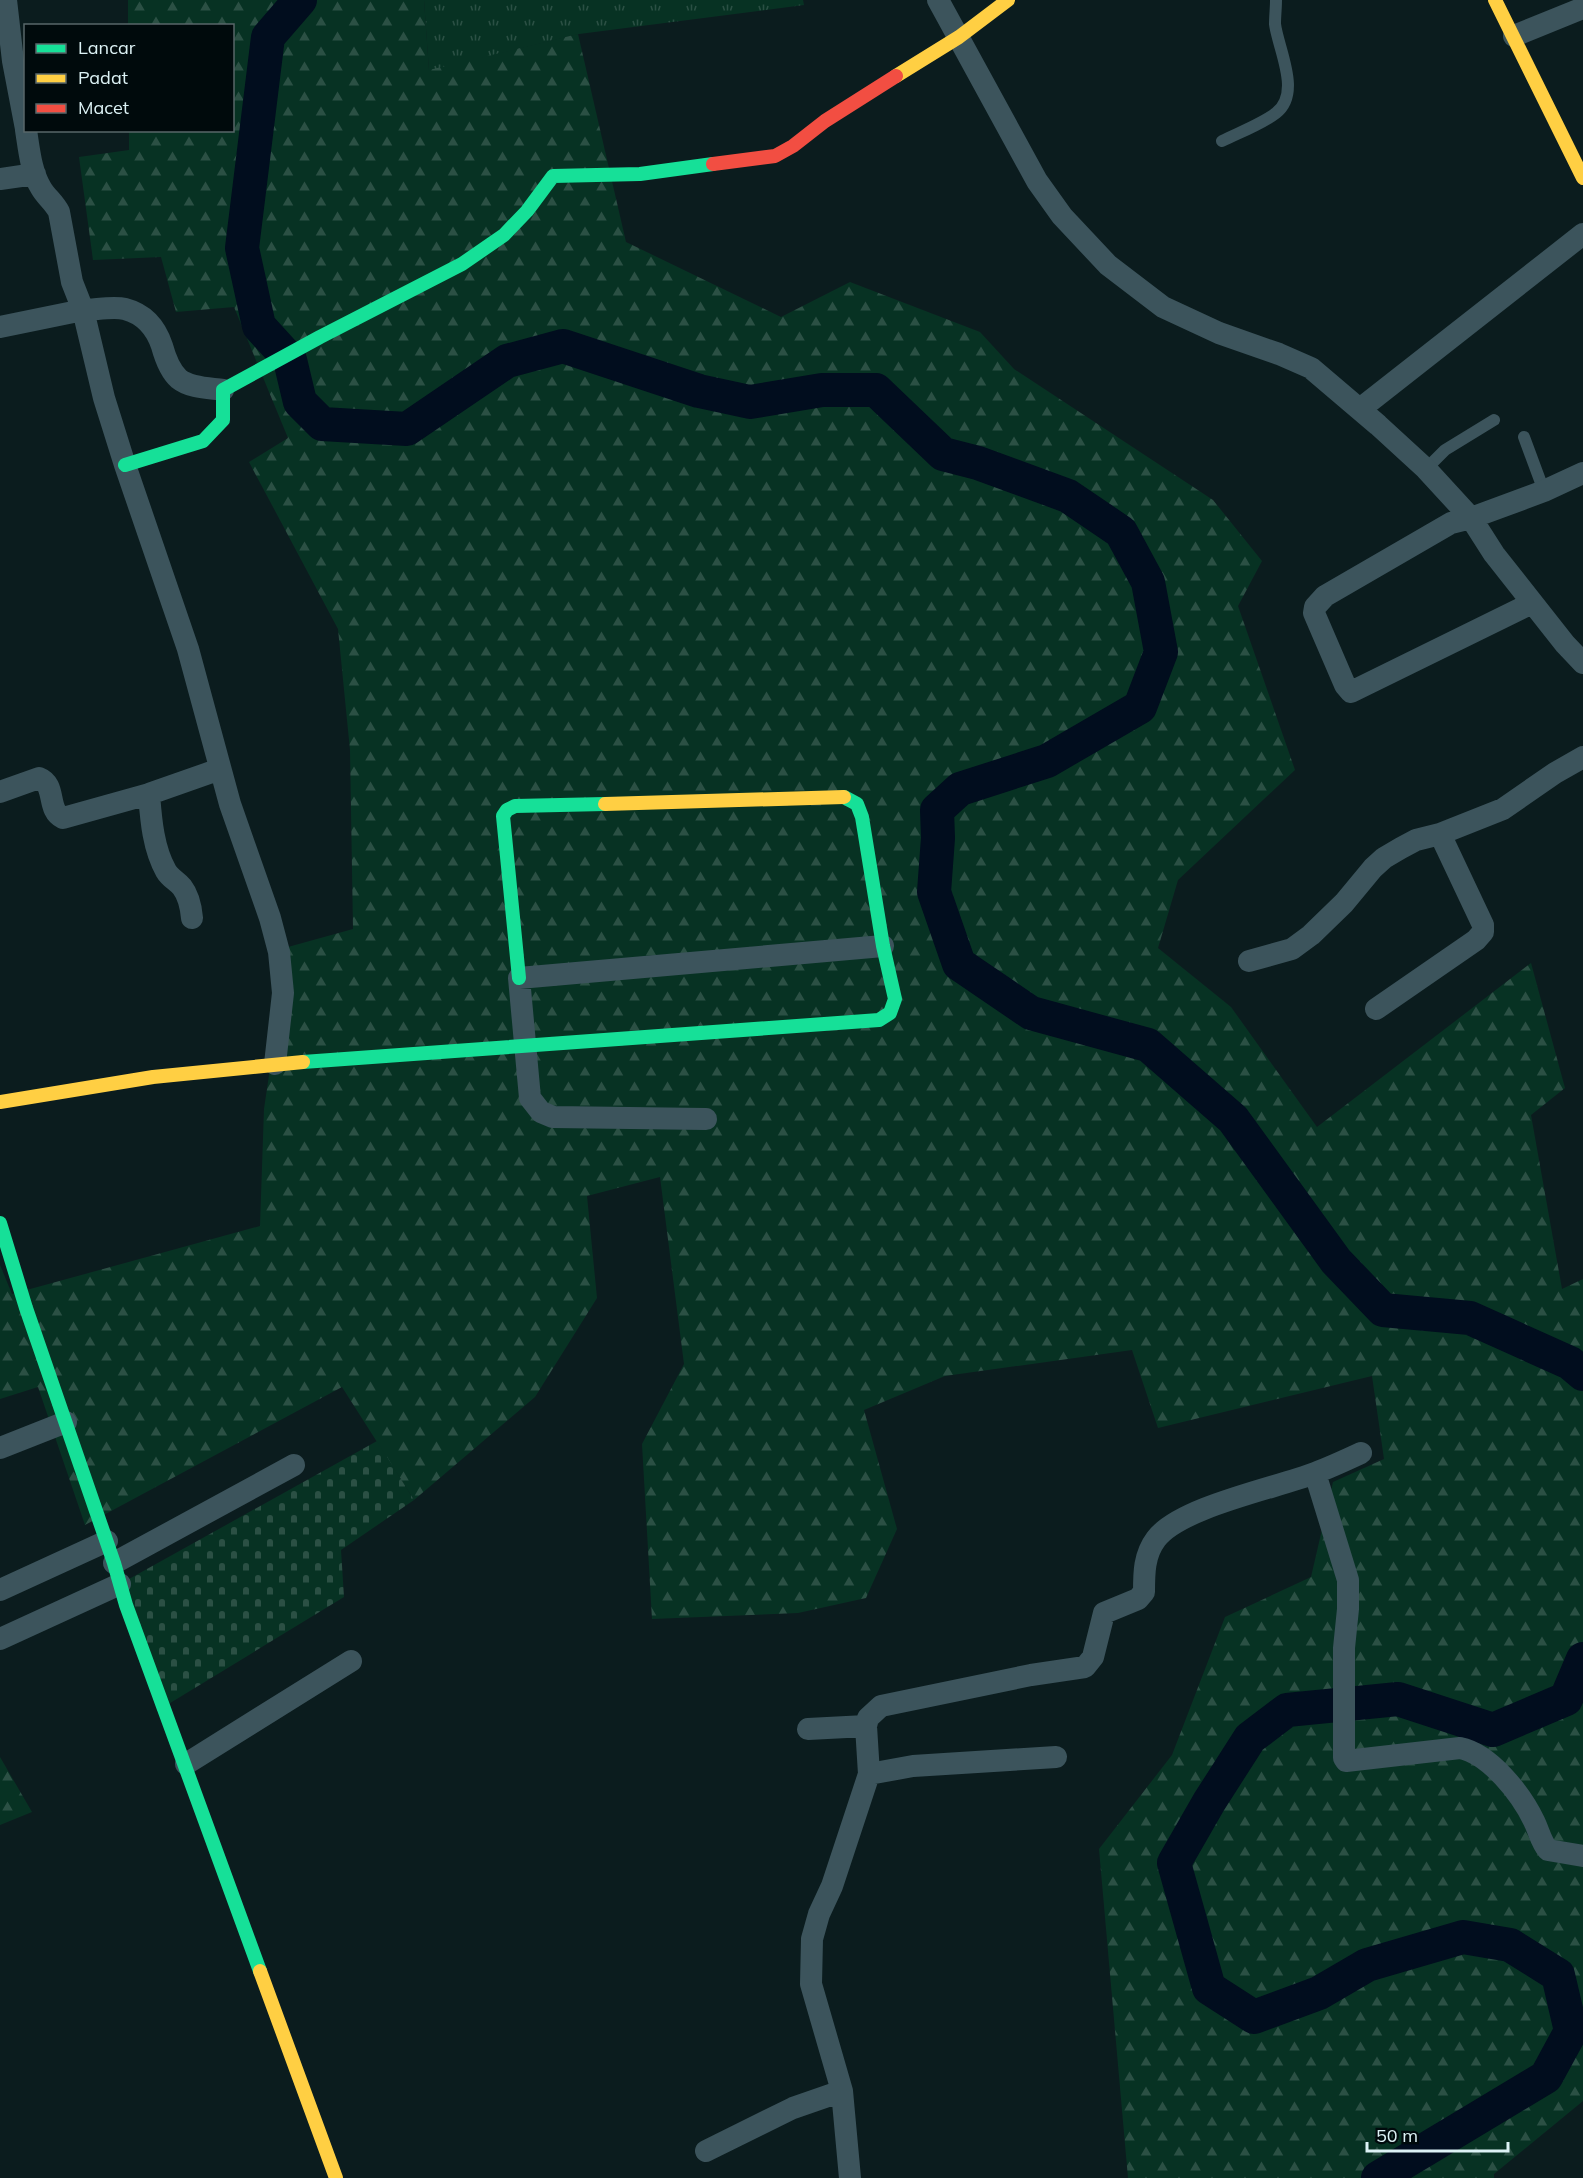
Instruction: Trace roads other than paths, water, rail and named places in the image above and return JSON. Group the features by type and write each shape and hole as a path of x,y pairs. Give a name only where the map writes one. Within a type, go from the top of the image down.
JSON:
{"street":[{"path":"6,0 8,81 24,125"},
{"path":"938,0 1037,181 1062,216 1108,265 1164,307 1219,333 1311,368 1360,409 1426,469 1471,518 1494,554 1564,644 1583,663"},
{"path":"0,327 83,310 124,309 148,321 158,332 164,354 174,374 180,380 194,386 229,387 320,337 441,276 504,236 527,212 553,176 639,174 775,156 959,37 1008,0"},
{"path":"1495,0 1583,178"},
{"path":"1514,36 1583,8"},
{"path":"26,132 35,174 43,192 55,204 59,212 72,282 83,310 104,398 188,649 230,804 270,918 279,952 283,993 275,1064"},
{"path":"0,179 35,174"},
{"path":"1360,409 1583,234"},
{"path":"125,465 202,441 223,420 229,387"},
{"path":"1532,603 1352,692 1345,685 1314,613 1315,607 1325,596 1451,523 1544,491 1583,473"},
{"path":"1249,961 1292,949 1311,935 1384,858 1416,840 1440,834 1503,809 1555,773 1583,757"},
{"path":"0,792 39,778 44,780 48,784 54,810 63,818 149,794 220,769"},
{"path":"149,794 160,860 168,874 183,888 189,899 192,918"},
{"path":"0,1102 153,1077 275,1064 525,1046 587,1040 879,1020 890,1013 895,999 883,946 862,817 857,804 846,797 515,806 507,810 504,816 525,1046 530,1098 541,1112 553,1116 706,1119"},
{"path":"1376,1009 1476,940 1482,932 1484,925 1440,834"},
{"path":"519,978 883,946"},
{"path":"0,1223 26,1308 107,1541 126,1605 336,2178"},
{"path":"0,1448 66,1422"},
{"path":"850,2178 842,2091 811,1984 812,1939 819,1914 832,1886 868,1774 866,1726 868,1718 881,1706 1084,1666 1093,1657 1104,1613 1138,1599 1144,1592 1144,1565 1152,1546 1161,1533 1195,1513 1234,1498 1315,1473 1361,1453"},
{"path":"0,1639 117,1573 294,1465"},
{"path":"1315,1473 1348,1580 1344,1648 1344,1758 1348,1762 1460,1748 1472,1751 1485,1759 1520,1796 1548,1850 1583,1856"},
{"path":"0,1590 107,1541"},
{"path":"186,1764 351,1661"},
{"path":"808,1729 866,1726"},
{"path":"868,1774 913,1766 1056,1757"},
{"path":"706,2151 793,2108 842,2091"}],"lane":[{"path":"1222,141 1277,113 1285,103 1288,91 1285,62 1275,25 1276,0"},
{"path":"1426,469 1445,450 1494,420"},
{"path":"1524,437 1544,491"}],"waterway":[{"path":"300,0 268,37 242,248 259,326 290,360 300,402 322,424 407,429 507,361 563,346 699,391 750,402 822,390 876,390 943,454 978,463 1068,496 1121,532 1148,582 1161,652 1140,707 1047,761 960,789 937,810 938,838 934,892 959,964 1031,1013 1148,1045 1233,1119 1336,1261 1383,1310 1470,1318 1570,1363 1583,1374"},
{"path":"1378,2178 1546,2077 1571,2031 1558,1975 1510,1945 1463,1937 1367,1965 1319,1993 1254,2017 1209,1988 1174,1863 1250,1738 1287,1710 1398,1699 1493,1730 1566,1699 1583,1659"}]}
